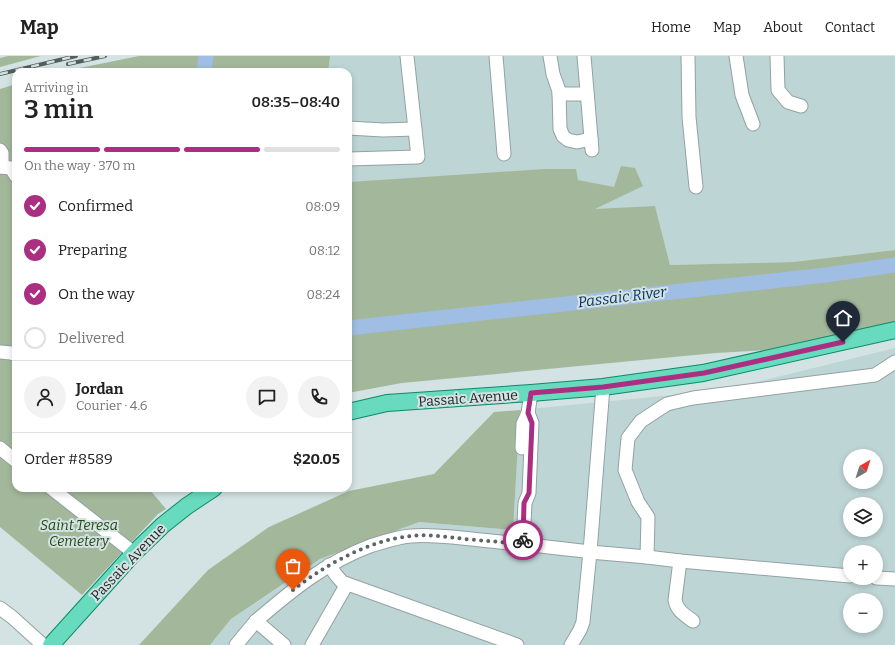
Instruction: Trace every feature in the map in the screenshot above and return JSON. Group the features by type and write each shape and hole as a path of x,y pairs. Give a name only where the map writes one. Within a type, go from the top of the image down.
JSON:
{"main road":[{"name":"Passaic Avenue","path":"352,411 387,403 603,387 704,373 895,330"},
{"name":"Passaic Avenue","path":"51,645 134,553 174,515 208,492"}],"street":[{"path":"352,159 418,157 407,56"},
{"path":"496,56 504,154"},
{"path":"550,56 553,74 559,94 560,130 563,136 568,140 591,145 584,56"},
{"path":"688,56 689,117 696,187"},
{"path":"736,56 742,95 753,124"},
{"path":"776,56 778,90 788,102 801,106"},
{"path":"559,94 587,92"},
{"path":"352,128 383,130 415,129"},
{"path":"0,150 2,153 1,167 11,168 12,170"},
{"path":"0,352 12,353"},
{"path":"647,557 648,517 638,502 625,470 628,438 641,421 666,404 692,398 875,375 895,362"},
{"path":"571,645 583,622 603,387"},
{"path":"523,544 524,503 529,493 532,423 528,413 531,393"},
{"path":"0,441 7,454"},
{"path":"56,492 134,553"},
{"path":"236,645 256,621 302,583 330,565 352,553 384,541 410,536 432,535 680,561 843,575"},
{"path":"680,561 675,600 676,606 693,621"},
{"path":"330,565 342,582 517,645"},
{"path":"883,578 895,579"},
{"path":"312,645 347,584"},
{"path":"0,608 43,645"},
{"path":"256,621 284,645"}],"shaded area":[{"path":"212,56 895,56 895,250 793,262 670,265 655,207 352,220 352,68 212,68"},
{"path":"895,348 895,645 210,645 231,619 320,559 419,522 513,530 520,410 724,390"}],"green space":[{"path":"8,56 41,56 0,67 0,58"},
{"path":"139,56 330,56 328,68 80,68"},
{"name":"Saint Teresa Cemetery","path":"12,85 12,492 152,492 166,509 158,514 82,595 0,527 0,89"},
{"path":"621,166 635,168 643,186 595,209 655,206 670,265 793,262 895,250 895,321 783,349 716,353 402,383 352,392 352,182 545,169 576,169 578,180 614,187"},
{"path":"520,410 513,530 419,522 320,559 231,619 210,645 139,645 208,570 269,527 347,492 434,474 494,412"}],"waterway":[{"name":"Passaic River","path":"204,68 206,56"},
{"name":"Passaic River","path":"352,328 826,275 895,265"}],"railway":[{"path":"25,68 76,56"},
{"path":"68,64 105,56"},
{"path":"0,74 12,71"}],"way so far":[{"path":"293,590 330,565 352,553 384,541 410,536 432,535 523,544 523,540"}],"route":[{"path":"523,540 524,503 529,493 532,423 528,413 531,393 603,387 704,373 843,342"}]}
